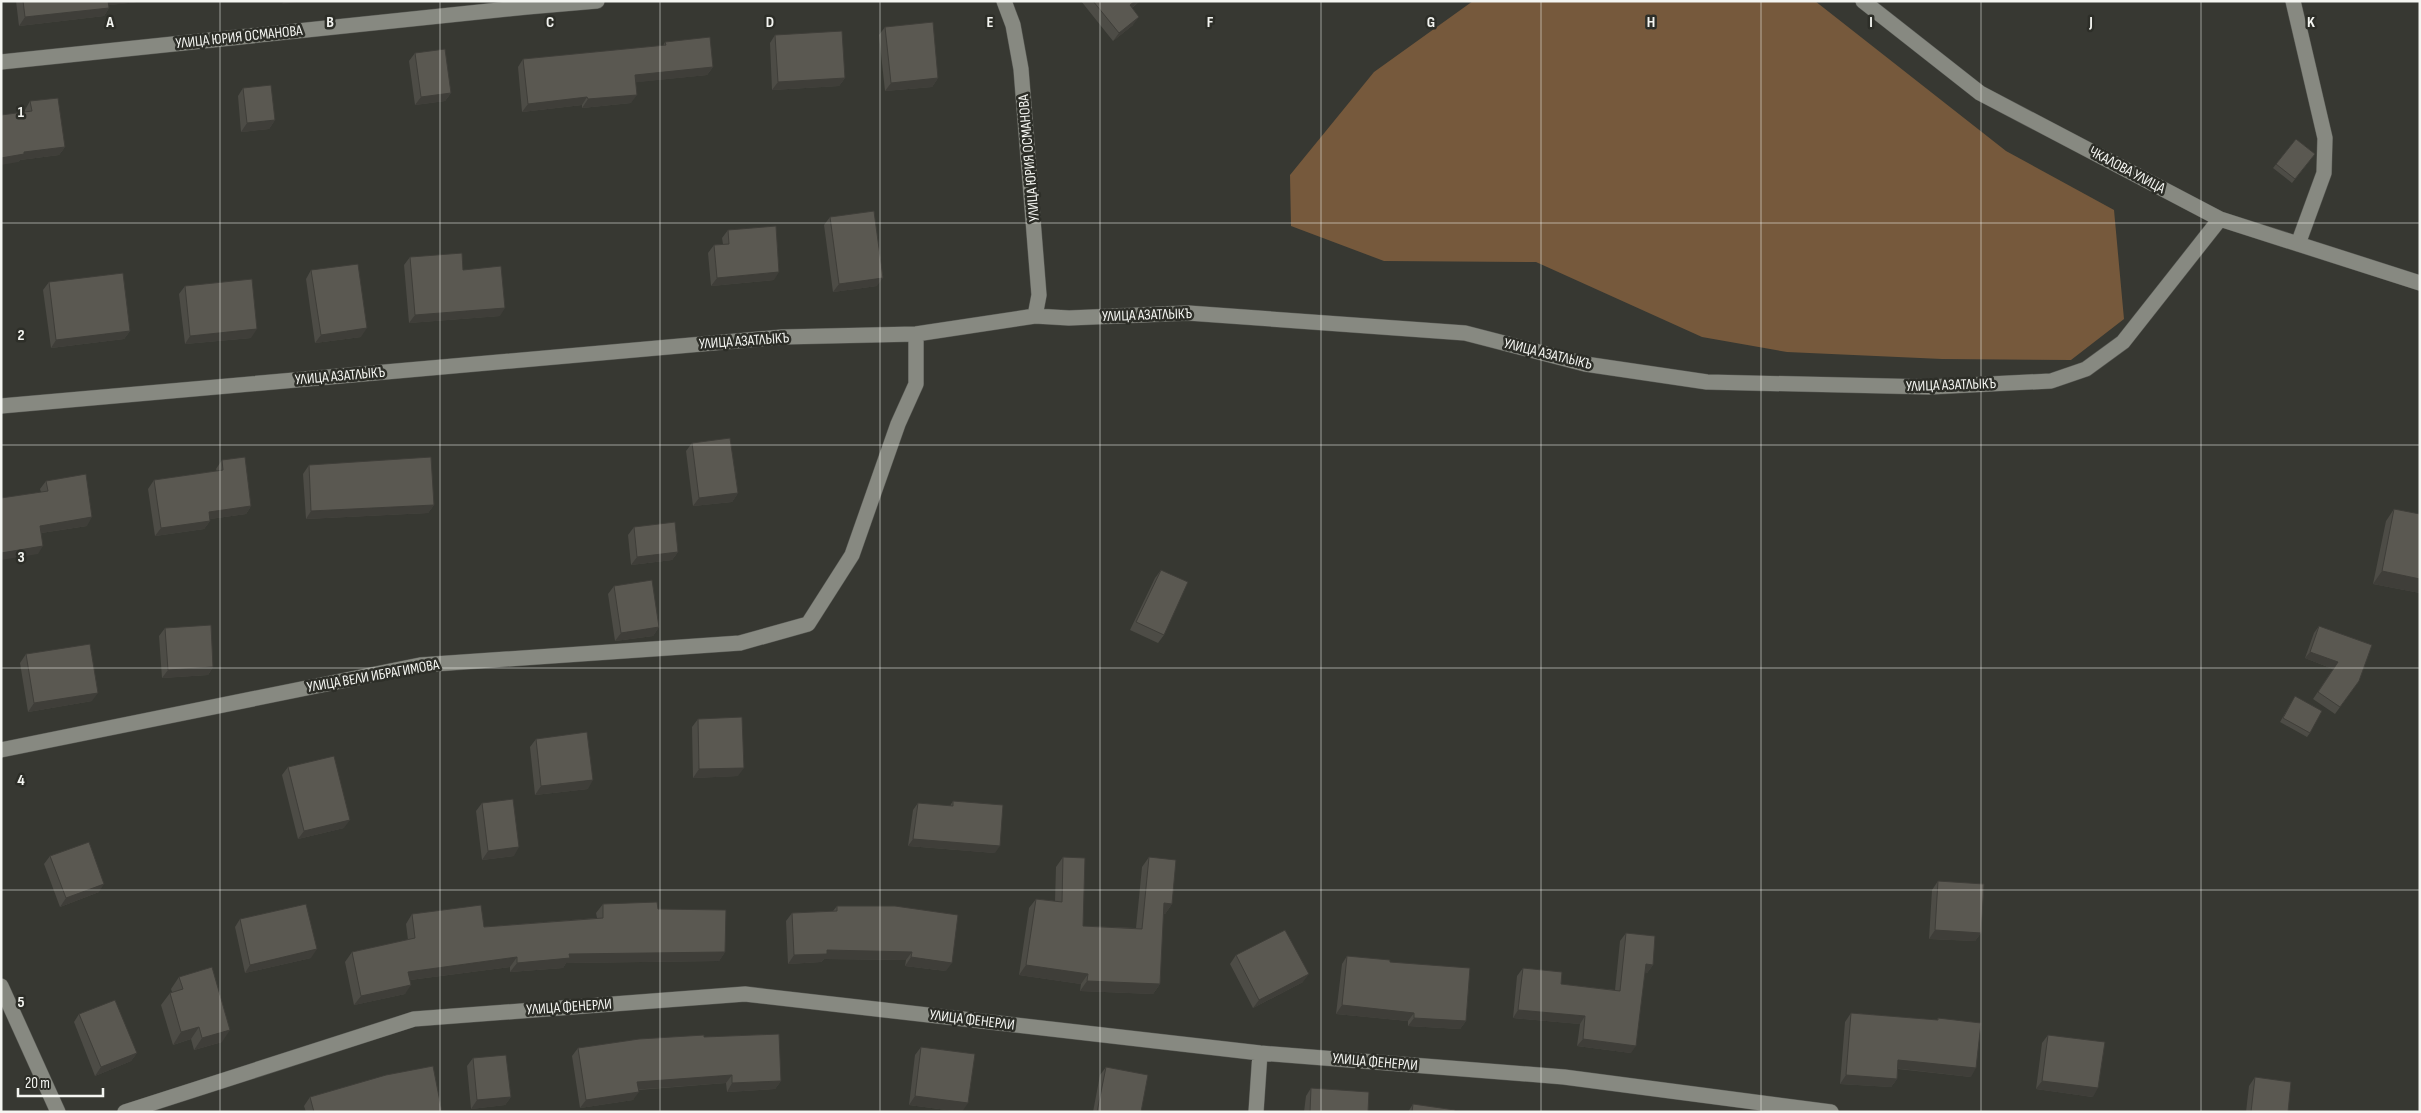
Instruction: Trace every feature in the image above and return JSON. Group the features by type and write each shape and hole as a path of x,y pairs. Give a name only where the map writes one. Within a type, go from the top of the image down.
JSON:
{"street":[{"name":"УЛИЦА ЮРИЯ ОСМАНОВА","path":"1,62 527,6 597,1"},
{"name":"УЛИЦА ЮРИЯ ОСМАНОВА","path":"1004,1 1013,25 1021,69 1039,295 1036,316"},
{"name":"ЧКАЛОВА УЛИЦА","path":"1863,1 1980,93 2220,219 2420,283"},
{"path":"2293,1 2325,138 2324,173 2298,244"},
{"name":"УЛИЦА АЗАТЛЫКЪ","path":"1,406 782,337 916,334 1036,316 1069,318 1188,313 1465,333 1584,364 1707,382 1930,388 2052,381 2086,369 2123,342 2220,219"},
{"name":"УЛИЦА ВЕЛИ ИБРАГИМОВА","path":"1,750 420,665 740,643 808,624 852,555 898,424 916,384 916,334"},
{"path":"1,986 58,1112"},
{"name":"УЛИЦА ФЕНЕРЛИ","path":"126,1112 414,1019 745,994 1260,1052 1564,1077 1831,1112"},
{"path":"1256,1112 1260,1052"}],"shaded area":[{"path":"1473,1 1815,1 2006,151 2114,210 2124,319 2071,360 1942,359 1787,352 1702,337 1536,262 1384,261 1291,226 1290,175 1374,72"}],"building":[{"path":"23,1 108,1 109,8 25,17"},
{"path":"1093,1 1135,1 1130,5 1139,17 1119,33"},
{"path":"933,22 938,78 891,83 885,27"},
{"path":"842,31 845,78 778,82 775,35"},
{"path":"710,37 713,67 635,75 637,95 588,99 587,97 528,104 523,59 666,45 665,42"},
{"path":"445,49 451,93 421,97 415,53"},
{"path":"271,85 275,120 247,123 243,88"},
{"path":"58,98 65,147 24,152 24,154 1,158 1,115 32,111 30,101"},
{"path":"2296,139 2315,154 2295,179 2276,164"},
{"path":"874,211 883,278 839,284 830,217"},
{"path":"776,226 779,272 717,278 714,245 729,244 728,230"},
{"path":"462,253 463,270 501,266 505,308 415,315 410,257"},
{"path":"358,264 367,328 321,335 311,270"},
{"path":"123,273 130,331 56,340 49,282"},
{"path":"252,279 257,329 190,336 185,286"},
{"path":"730,438 738,493 699,498 692,443"},
{"path":"245,457 251,506 209,512 210,521 161,528 154,480 223,470 222,460"},
{"path":"431,457 434,505 311,511 309,465"},
{"path":"86,474 92,517 40,526 43,546 1,553 1,498 48,491 46,481"},
{"path":"2394,509 2420,514 2420,579 2382,571"},
{"path":"675,522 678,552 637,557 634,527"},
{"path":"1161,570 1188,582 1164,635 1136,622"},
{"path":"652,580 659,627 621,633 614,586"},
{"path":"211,625 213,667 168,670 165,628"},
{"path":"2319,626 2372,645 2359,681 2340,707 2318,692 2338,662 2310,652"},
{"path":"90,644 98,693 34,703 26,654"},
{"path":"2295,696 2322,711 2310,733 2283,718"},
{"path":"742,717 744,768 699,769 698,719"},
{"path":"587,732 593,780 541,786 536,739"},
{"path":"334,756 350,820 304,831 288,767"},
{"path":"513,799 519,847 488,851 482,803"},
{"path":"953,801 1003,805 1000,846 913,839 918,803 953,806"},
{"path":"89,842 104,884 66,898 50,856"},
{"path":"1063,857 1085,858 1083,926 1142,929 1149,857 1176,860 1172,904 1164,903 1160,984 1087,981 1088,974 1026,965 1036,899 1062,902"},
{"path":"1938,881 1984,884 1981,933 1935,930"},
{"path":"657,902 658,909 726,910 725,952 569,954 570,958 517,963 517,957 408,972 411,985 361,996 352,952 415,938 412,914 481,905 484,927 603,918 603,904"},
{"path":"306,904 317,949 250,965 240,919"},
{"path":"837,906 895,906 958,915 952,963 911,957 912,952 827,950 827,954 794,955 792,913 837,911"},
{"path":"1285,930 1309,974 1259,1000 1236,955"},
{"path":"1626,933 1655,936 1653,965 1646,964 1636,1046 1583,1039 1585,1016 1518,1010 1523,968 1562,972 1561,984 1620,991"},
{"path":"1347,956 1390,960 1390,962 1470,968 1466,1021 1414,1018 1414,1013 1342,1005"},
{"path":"212,967 230,1030 202,1038 199,1027 181,1032 170,993 183,989 179,977"},
{"path":"115,1000 137,1053 101,1067 79,1014"},
{"path":"1851,1013 1938,1020 1938,1018 1981,1023 1976,1068 1898,1060 1897,1079 1846,1075"},
{"path":"779,1034 781,1081 732,1083 732,1075 637,1082 639,1092 586,1100 578,1048 639,1039 704,1035 704,1037"},
{"path":"2048,1035 2105,1042 2098,1088 2042,1081"},
{"path":"921,1047 975,1054 968,1103 915,1096"},
{"path":"506,1055 511,1097 477,1100 473,1058"},
{"path":"433,1066 442,1112 314,1112 310,1097 386,1075"},
{"path":"1106,1067 1148,1075 1141,1112 1097,1112"},
{"path":"2255,1077 2291,1082 2288,1112 2251,1112"},
{"path":"1311,1088 1369,1092 1368,1112 1310,1112"},
{"path":"1413,1104 1455,1110 1455,1112 1412,1112"}]}
